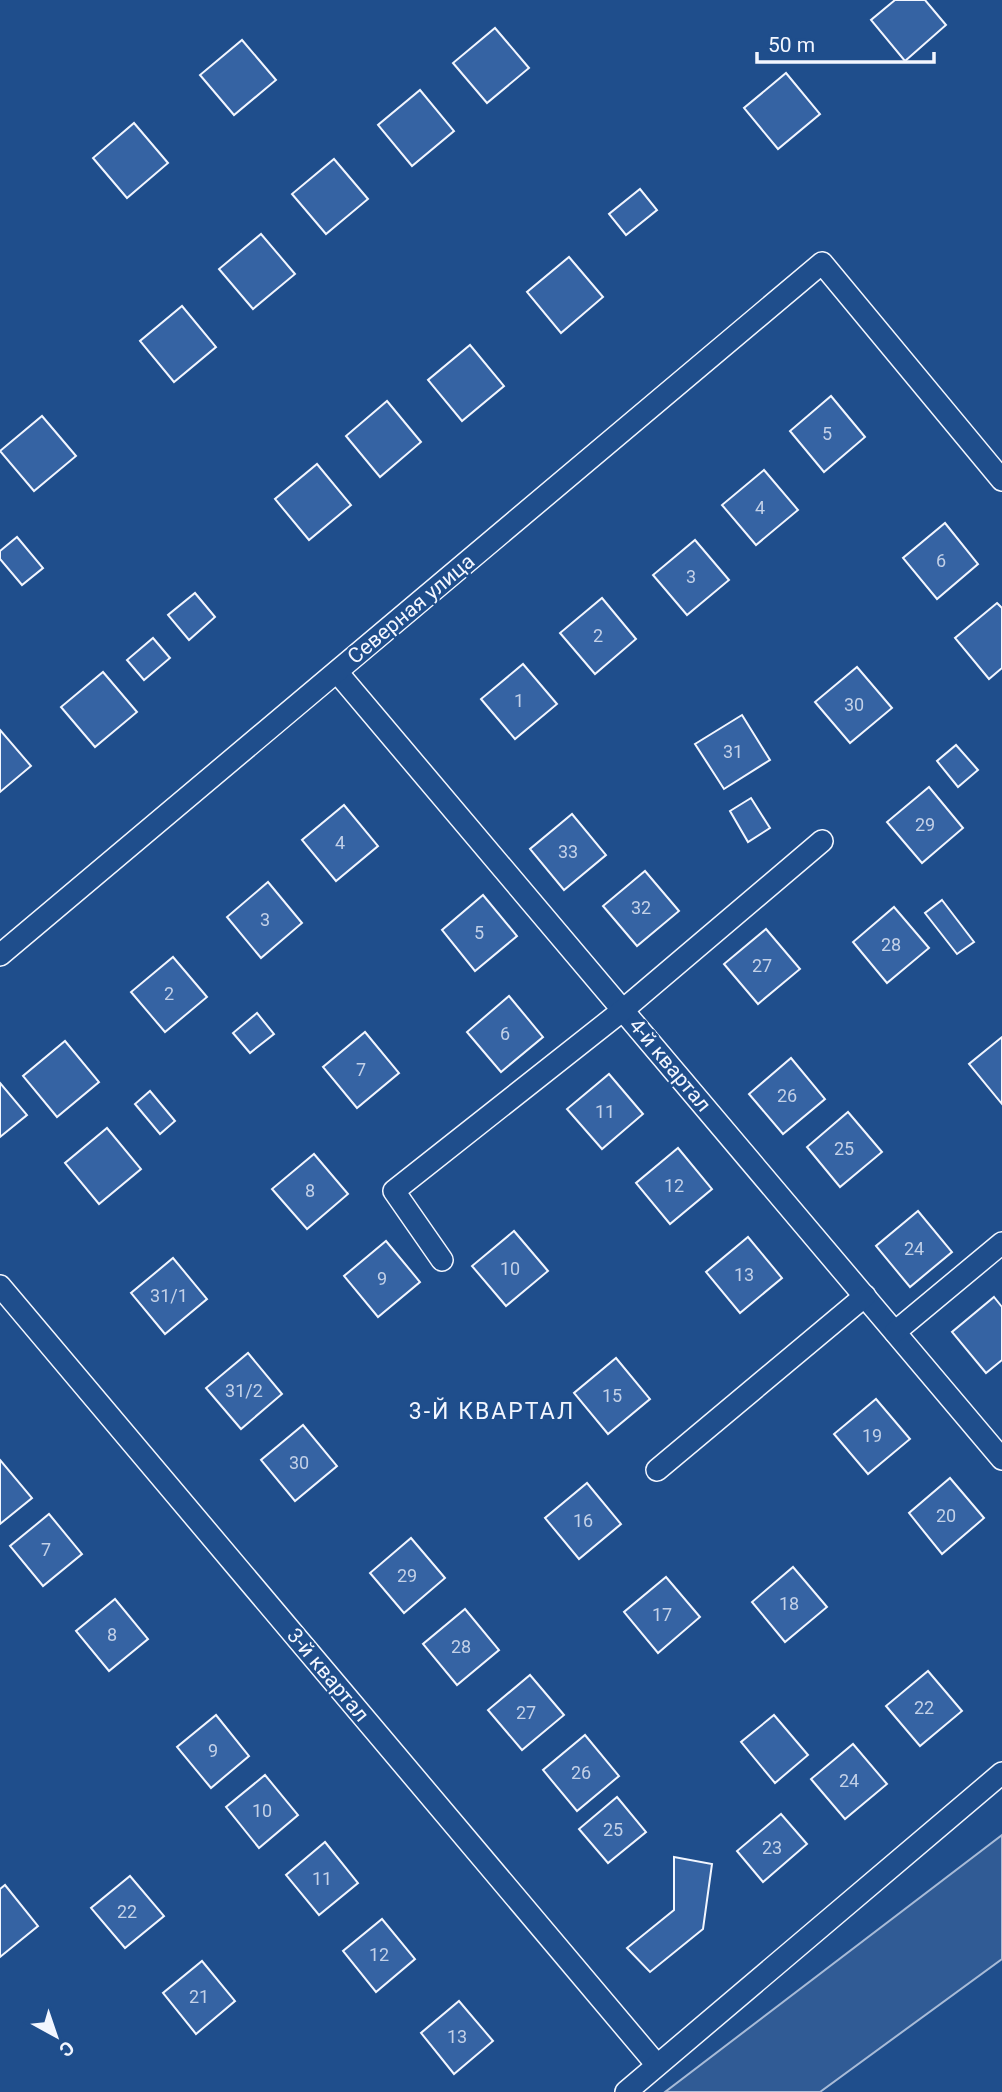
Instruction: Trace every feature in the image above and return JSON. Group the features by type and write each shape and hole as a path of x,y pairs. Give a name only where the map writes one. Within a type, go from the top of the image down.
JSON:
{"street":[{"name":"Северная улица","path":"0,955 822,263 1002,480"},
{"name":"4-й квартал","path":"337,672 1002,1459"},
{"path":"442,1260 394,1191 623,1010 822,841"},
{"path":"895,1332 1002,1243"},
{"name":"3-й квартал","path":"0,1286 657,2064"},
{"path":"657,1470 865,1296"},
{"path":"625,2092 1002,1773"}],"shaded area":[{"path":"1002,1835 1002,1959 820,2092 665,2092"}],"building":[{"path":"895,0 925,0 946,25 905,61 871,20"},
{"path":"495,28 529,68 487,103 453,63"},
{"path":"242,40 276,80 234,115 200,75"},
{"path":"786,73 820,114 778,149 744,108"},
{"path":"420,90 454,131 412,166 378,125"},
{"path":"134,123 168,163 127,198 93,158"},
{"path":"334,159 368,199 326,234 292,194"},
{"path":"640,189 657,210 626,235 609,214"},
{"path":"261,234 295,274 253,309 219,269"},
{"path":"569,257 603,297 561,333 527,292"},
{"path":"182,306 216,347 174,382 140,341"},
{"path":"470,345 504,386 462,421 428,380"},
{"path":"831,396 865,437 824,472 790,431"},
{"path":"387,401 421,442 380,477 346,436"},
{"path":"42,416 76,456 34,491 0,451"},
{"path":"317,464 351,505 309,540 275,499"},
{"path":"764,470 798,510 756,545 722,505"},
{"path":"945,523 978,564 937,599 903,558"},
{"path":"17,537 43,568 22,585 0,559 0,551"},
{"path":"695,540 729,580 687,615 653,575"},
{"path":"195,593 215,617 189,640 168,615"},
{"path":"602,598 636,639 595,674 560,633"},
{"path":"997,603 1002,608 1002,668 989,679 955,638"},
{"path":"153,638 170,658 144,680 127,660"},
{"path":"523,664 557,704 515,739 481,699"},
{"path":"857,667 892,708 850,743 815,702"},
{"path":"103,672 137,712 95,747 61,707"},
{"path":"742,715 770,760 724,789 695,744"},
{"path":"0,730 31,766 0,792"},
{"path":"956,745 978,770 958,787 937,761"},
{"path":"929,787 963,828 922,863 887,822"},
{"path":"751,798 770,828 748,842 730,811"},
{"path":"344,805 378,846 336,881 302,840"},
{"path":"572,814 606,855 564,890 530,849"},
{"path":"645,871 679,911 637,946 603,906"},
{"path":"268,882 302,923 261,958 227,917"},
{"path":"483,895 517,936 475,971 442,930"},
{"path":"942,900 974,942 957,954 925,913"},
{"path":"894,907 929,948 887,983 853,942"},
{"path":"766,929 800,969 758,1004 724,964"},
{"path":"173,957 207,997 165,1032 131,992"},
{"path":"509,996 543,1037 501,1072 467,1032"},
{"path":"257,1013 274,1034 250,1053 233,1033"},
{"path":"365,1032 399,1073 357,1108 323,1067"},
{"path":"1002,1037 1002,1104 969,1064"},
{"path":"65,1041 99,1082 57,1117 23,1076"},
{"path":"791,1058 825,1099 783,1134 749,1094"},
{"path":"609,1074 643,1114 602,1149 567,1109"},
{"path":"0,1083 27,1115 0,1137"},
{"path":"150,1091 175,1121 160,1134 135,1104"},
{"path":"848,1112 882,1152 840,1187 807,1147"},
{"path":"107,1128 141,1169 99,1204 65,1163"},
{"path":"678,1148 712,1189 670,1224 636,1183"},
{"path":"314,1154 348,1194 307,1229 272,1189"},
{"path":"918,1211 952,1252 910,1287 876,1246"},
{"path":"514,1231 548,1271 506,1306 472,1266"},
{"path":"748,1237 782,1278 740,1313 706,1272"},
{"path":"386,1241 420,1282 378,1317 344,1276"},
{"path":"173,1258 207,1299 165,1334 131,1293"},
{"path":"994,1297 1002,1307 1002,1360 986,1373 952,1332"},
{"path":"248,1353 282,1394 241,1429 206,1388"},
{"path":"616,1358 650,1399 608,1434 574,1393"},
{"path":"876,1399 910,1439 868,1474 834,1434"},
{"path":"303,1425 337,1466 295,1501 261,1460"},
{"path":"0,1460 32,1498 0,1524"},
{"path":"950,1478 984,1518 942,1554 909,1513"},
{"path":"587,1483 621,1524 579,1559 545,1518"},
{"path":"49,1514 82,1554 43,1586 10,1546"},
{"path":"411,1538 445,1578 404,1613 370,1573"},
{"path":"793,1567 827,1607 785,1642 752,1602"},
{"path":"666,1577 700,1617 658,1653 624,1612"},
{"path":"115,1599 148,1639 109,1671 76,1631"},
{"path":"465,1609 499,1650 457,1685 423,1644"},
{"path":"928,1671 962,1711 920,1746 886,1706"},
{"path":"530,1675 564,1715 522,1750 488,1710"},
{"path":"216,1715 249,1756 211,1788 177,1747"},
{"path":"774,1715 808,1755 775,1783 741,1742"},
{"path":"585,1735 619,1776 577,1811 543,1770"},
{"path":"853,1744 887,1784 845,1819 811,1779"},
{"path":"265,1775 298,1815 259,1848 226,1807"},
{"path":"617,1797 646,1832 608,1863 579,1829"},
{"path":"781,1814 807,1844 763,1882 737,1851"},
{"path":"325,1842 358,1883 319,1915 286,1875"},
{"path":"674,1857 712,1864 703,1929 650,1972 627,1948 674,1910"},
{"path":"130,1876 164,1916 125,1948 91,1908"},
{"path":"5,1885 38,1926 0,1957 0,1889"},
{"path":"382,1919 415,1959 376,1992 343,1951"},
{"path":"202,1961 235,2001 196,2034 163,1993"},
{"path":"459,2001 493,2041 454,2074 421,2033"}],"district":[{"name":"3-Й КВАРТАЛ","path":"492,1411"}]}
